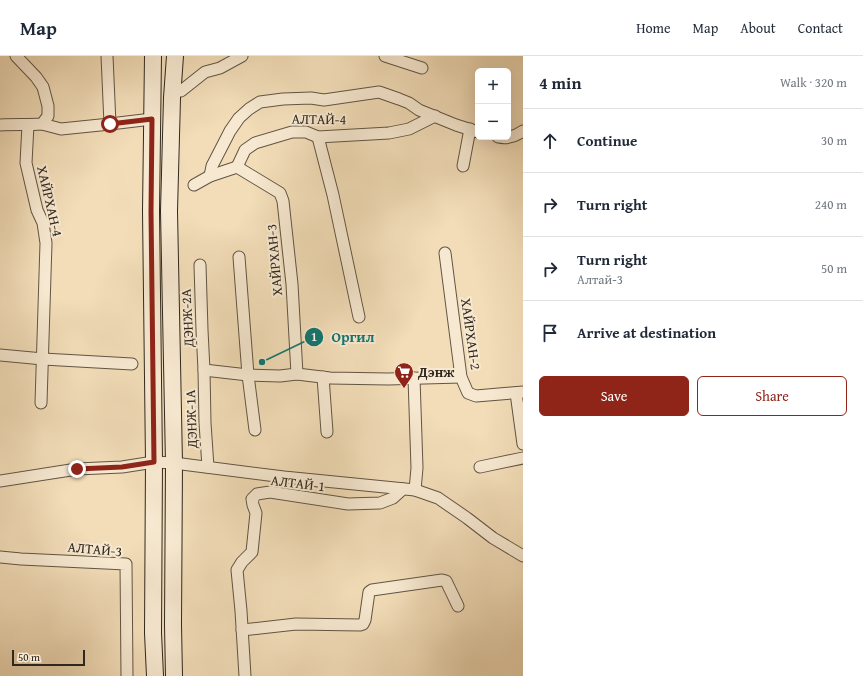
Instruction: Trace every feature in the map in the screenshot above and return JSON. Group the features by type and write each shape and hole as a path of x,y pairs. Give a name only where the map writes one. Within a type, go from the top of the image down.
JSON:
{"main road":[{"path":"153,56 151,211 154,462 153,633 155,676"},
{"path":"174,676 174,463 169,211 176,94 175,56"}],"street":[{"path":"16,56 36,77 43,87 48,106 48,116 42,124"},
{"path":"107,56 110,124"},
{"path":"176,94 205,72 220,68 242,56"},
{"path":"385,56 422,68"},
{"path":"210,176 212,166 230,131 239,118 260,102 304,98 324,100 378,92 409,103 419,110 456,125 474,130 463,166"},
{"name":"АЛТАЙ-4","path":"237,167 245,150 255,143 292,132 306,132 318,137 389,133 409,129 435,116"},
{"path":"0,125 42,124 61,128 152,119"},
{"name":"ХАЙРХАН-4","path":"28,125 26,163 37,210 43,223 46,243 41,403"},
{"path":"511,136 517,135 523,131"},
{"path":"318,137 333,195 359,317"},
{"path":"194,185 210,176 237,167"},
{"name":"ХАЙРХАН-3","path":"237,167 280,193 283,201 292,284 297,374"},
{"name":"ХАЙРХАН-2","path":"445,253 461,377 468,393 476,396 519,392 523,444"},
{"path":"239,258 248,375 255,430"},
{"name":"ДЭНЖ-2А","path":"200,265 204,370"},
{"path":"0,355 132,364"},
{"path":"204,370 248,375 280,376 297,374 323,377 375,379 461,377"},
{"name":"ДЭНЖ-1А","path":"204,370 208,467"},
{"path":"323,377 327,432"},
{"path":"414,378 417,468 415,490"},
{"path":"480,467 523,458"},
{"path":"0,481 77,469 122,467 154,462 415,490 438,498 493,538 523,556"},
{"name":"АЛТАЙ-1","path":"245,676 237,570 242,562 252,552 256,513 252,499 257,494 270,492 348,504 380,503 392,498 403,489"},
{"name":"АЛТАЙ-3","path":"0,557 126,564 127,676"},
{"path":"242,630 296,624 360,625 363,624 365,620 369,592 372,590 442,580 446,581 458,606"}],"place":[{"name":"Оргил","path":"262,362"},
{"name":"Дэнж","path":"404,389"}],"route":[{"path":"77,469 122,467 154,462 151,211 152,119 110,124"}]}
